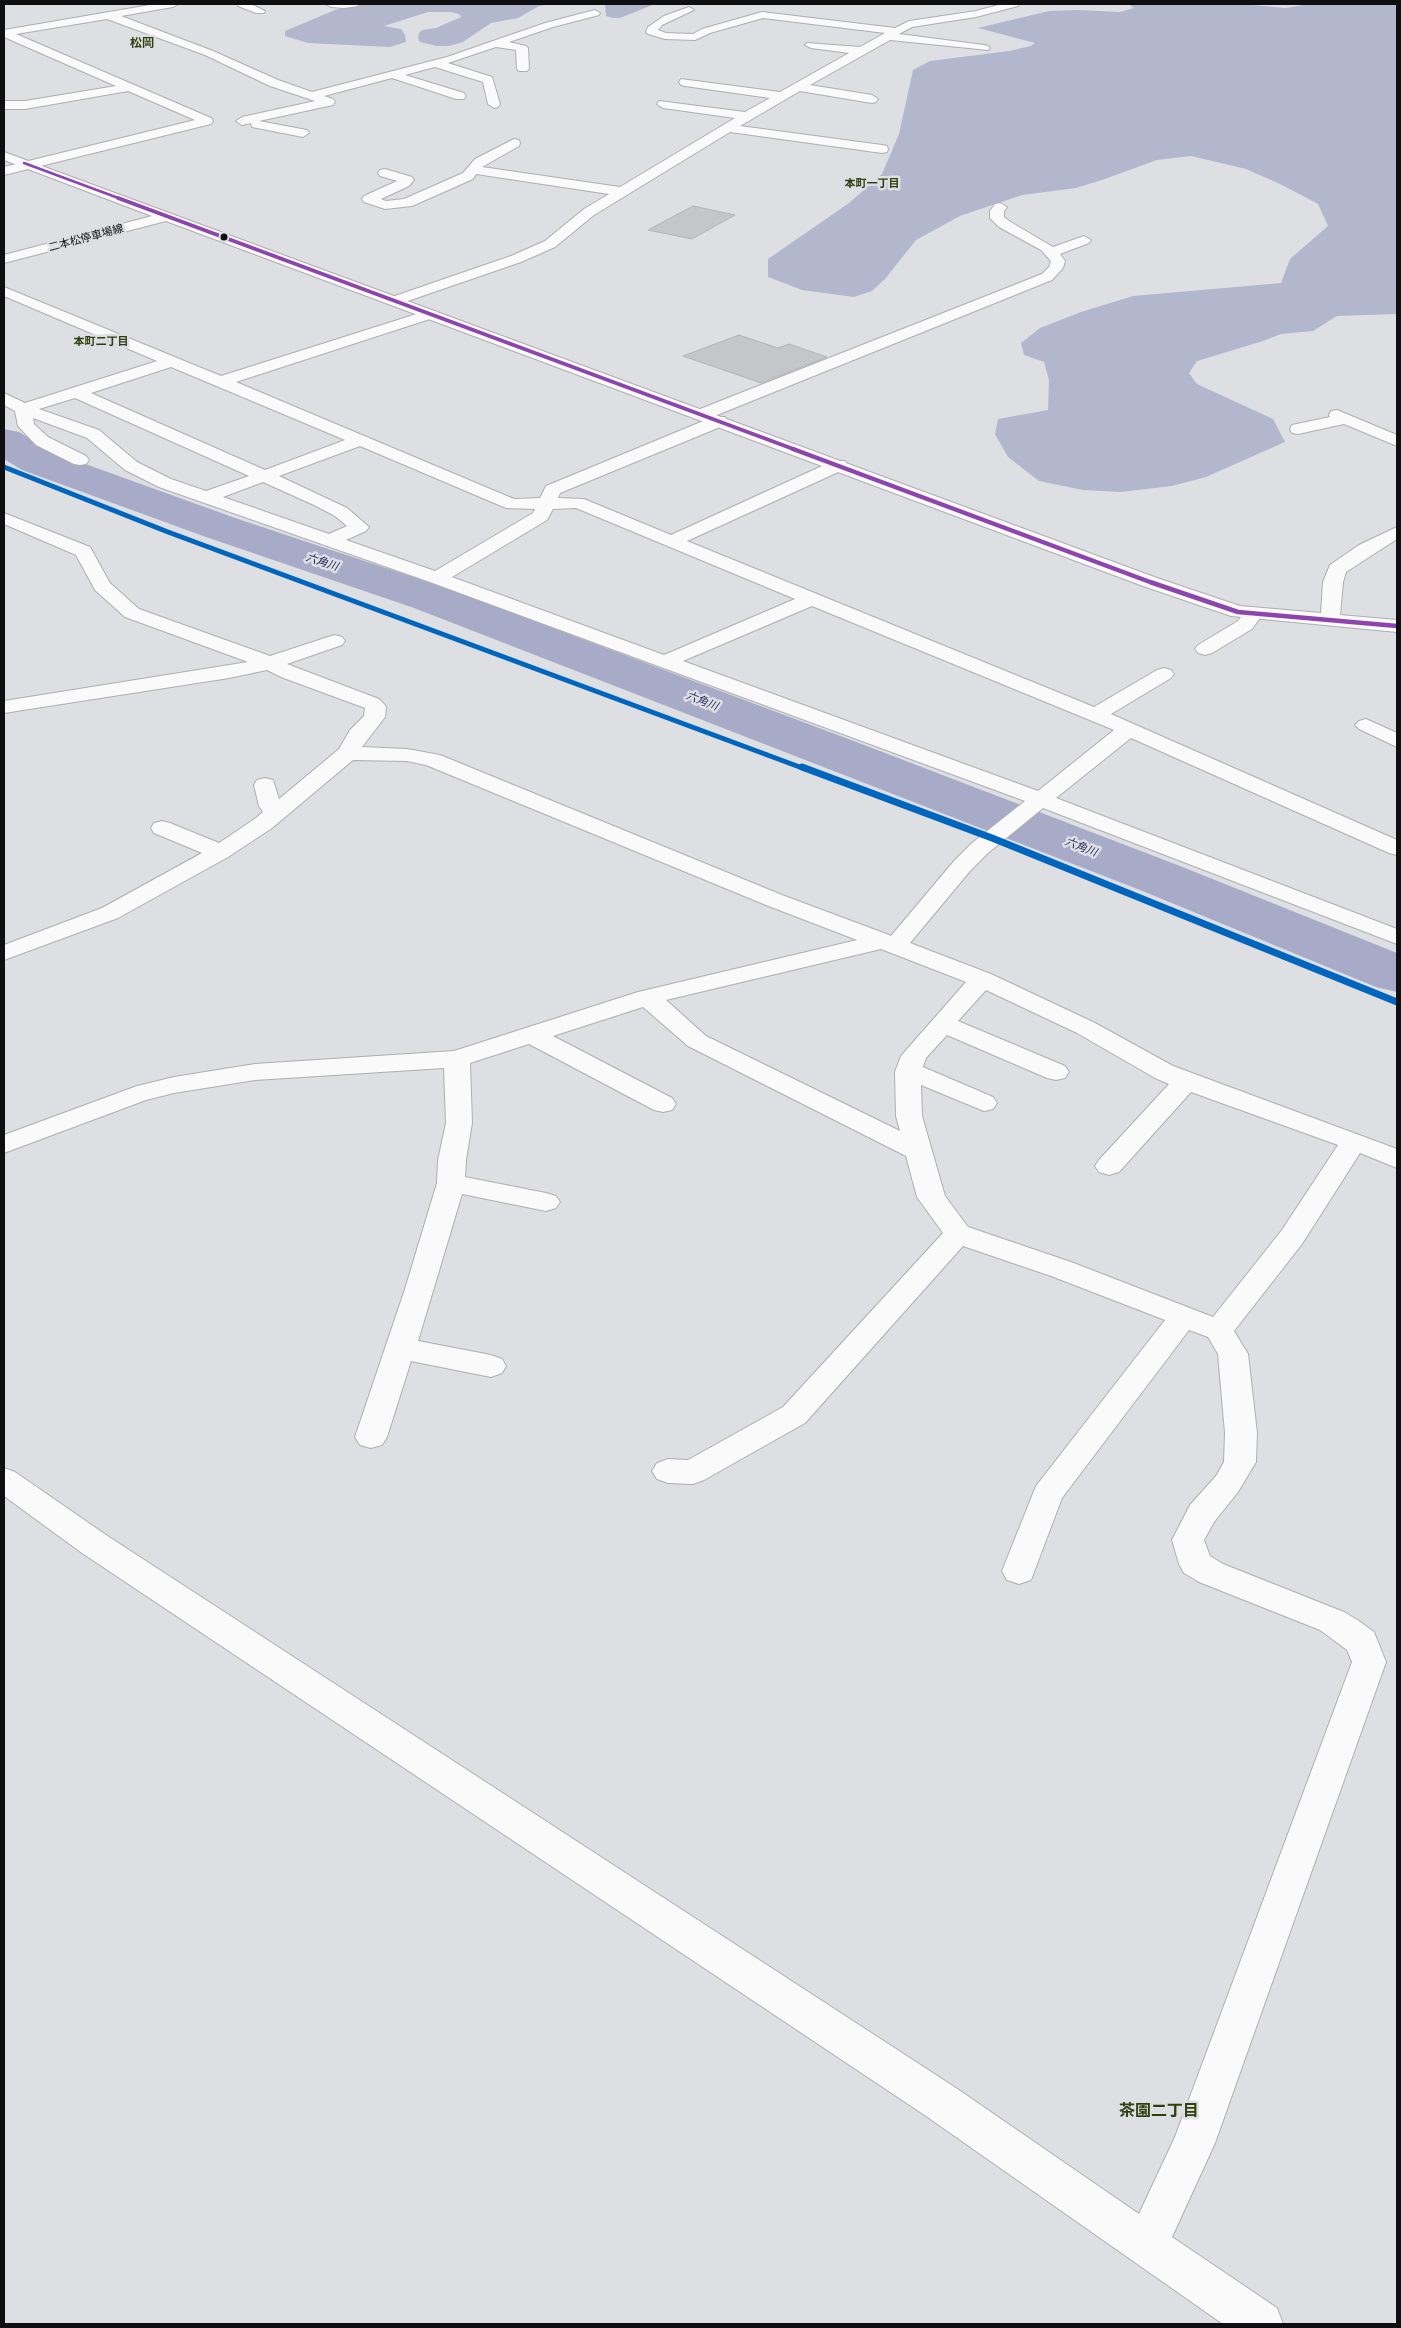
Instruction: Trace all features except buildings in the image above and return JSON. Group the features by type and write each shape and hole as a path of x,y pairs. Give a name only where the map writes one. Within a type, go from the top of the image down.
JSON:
{"street":[{"path":"6,36 165,4"},
{"path":"242,4 260,11"},
{"path":"331,4 354,4"},
{"path":"959,5 987,4"},
{"path":"394,300 516,259 550,244 589,212 747,116 914,22 976,14 1014,4"},
{"path":"689,10 658,23 652,32 665,36 692,37 701,35 712,22 727,12"},
{"path":"312,96 438,62 498,44 549,25 594,13"},
{"path":"108,15 209,53 274,83 329,102 242,121"},
{"path":"706,31 762,16 773,15 984,48"},
{"path":"164,36 181,32"},
{"path":"6,36 130,88 216,121"},
{"path":"498,44 522,48 523,69"},
{"path":"811,45 861,51"},
{"path":"422,56 488,80 494,104"},
{"path":"395,63 414,68"},
{"path":"390,74 460,96"},
{"path":"685,82 783,96"},
{"path":"799,87 872,99"},
{"path":"4,105 26,106 130,88"},
{"path":"663,104 747,116"},
{"path":"4,171 216,121 242,121 304,133"},
{"path":"728,128 785,132 882,149"},
{"path":"385,173 407,180 369,199 375,203 407,203 468,176 491,155 514,143"},
{"path":"4,156 1150,582 1238,612 1252,615 1397,626"},
{"path":"473,170 623,192"},
{"path":"701,415 1047,277 1056,268 1058,261 1052,252 997,218 996,211 1000,207"},
{"name":"二本松停車場線","path":"4,259 168,216"},
{"path":"1052,252 1084,240"},
{"path":"4,291 512,504 578,503 1129,729 1397,848"},
{"path":"220,382 431,314"},
{"path":"23,409 172,361"},
{"path":"76,392 340,512 360,527 328,541"},
{"path":"4,398 23,409 93,434 140,472 207,498 438,578 1040,799 1397,937"},
{"path":"23,409 26,426 42,441 80,460"},
{"path":"1298,429 1341,417 1397,441"},
{"path":"438,578 540,516 552,490 719,421"},
{"path":"207,498 360,441"},
{"path":"672,541 839,465"},
{"path":"4,518 84,551 102,586 132,613 270,663 288,673 372,703 376,707 374,716 358,735 348,753 264,823 220,852 110,913 4,953"},
{"path":"1330,621 1333,582 1337,570 1366,549 1397,532"},
{"path":"664,662 810,599"},
{"path":"1205,649 1245,625 1252,615"},
{"path":"4,707 161,684 270,663 335,641"},
{"path":"1095,715 1164,674"},
{"path":"1366,725 1397,742"},
{"path":"4,1145 137,1094 174,1085 255,1072 457,1059 599,1011 647,997 890,943 980,848 1129,729"},
{"path":"348,753 407,755 432,760 774,900 982,979 1086,1028 1164,1072 1354,1141 1397,1159"},
{"path":"265,785 270,806 276,812"},
{"path":"162,828 220,852"},
{"path":"982,979 914,1056 909,1070 909,1116 931,1197 958,1234 1061,1269 1219,1330 1233,1354 1241,1433 1240,1462 1227,1484 1202,1514 1188,1540 1196,1564 1211,1573 1332,1622 1347,1630 1362,1642 1369,1662 1194,2143 1146,2245"},
{"path":"647,997 697,1041 918,1150"},
{"path":"943,1024 1056,1072"},
{"path":"532,1035 663,1104"},
{"path":"371,1437 420,1289 451,1183 452,1160 459,1123 457,1059"},
{"path":"909,1070 984,1103"},
{"path":"1109,1166 1186,1081"},
{"path":"1219,1330 1292,1237 1354,1141"},
{"path":"451,1183 546,1202"},
{"path":"668,1471 693,1472 794,1415 958,1234"},
{"path":"1019,1571 1047,1494 1183,1317"},
{"path":"400,1348 491,1366"},
{"path":"4,1480 94,1544 547,1840 941,2102 1260,2324"}],"shaded area":[{"path":"359,4 551,4 539,6 518,18 491,23 463,42 449,46 437,46 420,42 418,38 422,30 436,28 461,17 459,14 451,12 428,12 384,26 401,29 405,35 406,42 390,47 308,43 285,36 285,31 335,10"},
{"path":"605,4 655,4 620,18 613,18 606,16"},
{"path":"1128,4 1241,4 1286,8 1309,4 1397,4 1397,314 1337,316 1313,331 1281,334 1197,361 1189,373 1197,384 1273,419 1285,442 1206,477 1172,486 1121,492 1083,490 1039,481 1008,457 995,434 998,419 1048,410 1049,380 1044,362 1024,355 1021,343 1040,328 1081,312 1133,296 1281,283 1290,259 1328,226 1318,204 1246,169 1191,156 1157,160 1076,188 1022,195 960,216 916,240 885,279 872,291 854,297 802,290 768,277 768,259 849,203 882,174 899,134 913,70 930,61 1009,51 1031,46 1035,43 978,28 1049,11 1120,12 1134,8"}],"waterway":[{"name":"六角川","path":"4,441 37,461 222,528 430,598 841,754 1160,878 1397,974"}],"transit line":[{"path":"24,163 1150,582 1238,612 1397,626"},
{"path":"4,467 168,532 992,838 1397,1002"}],"district":[{"name":"松岡","path":"142,43"},
{"name":"本町一丁目","path":"872,184"},
{"name":"本町二丁目","path":"101,342"},
{"name":"茶園二丁目","path":"1159,2111"}]}
